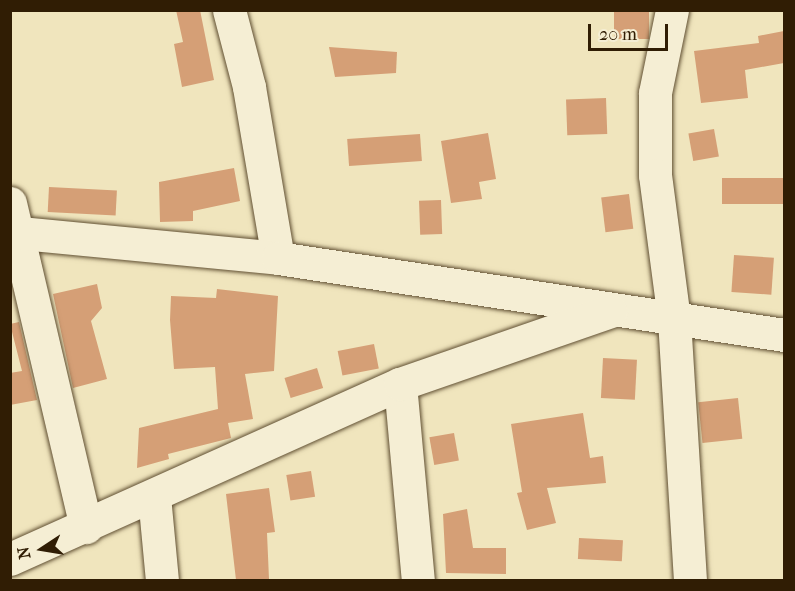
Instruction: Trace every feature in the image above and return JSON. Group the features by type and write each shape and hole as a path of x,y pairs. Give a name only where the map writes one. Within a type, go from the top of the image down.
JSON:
{"street":[{"path":"230,10 249,87 278,258"},
{"path":"672,10 655,93 655,175 674,319 690,580"},
{"path":"86,527 47,370 34,289 12,223 278,258 784,335"},
{"path":"10,560 400,384 616,310"},
{"path":"400,384 418,580"},
{"path":"154,496 162,580"}],"building":[{"path":"176,10 200,10 214,80 182,87 174,44 183,42"},
{"path":"614,10 649,10 649,39 614,39"},
{"path":"784,31 784,63 745,70 748,98 701,103 694,51 759,43 758,36"},
{"path":"329,47 397,52 396,73 335,77"},
{"path":"606,98 607,134 567,135 566,99"},
{"path":"714,129 719,157 693,161 688,134"},
{"path":"488,133 496,179 479,182 482,199 451,203 441,141"},
{"path":"420,134 422,161 349,166 347,139"},
{"path":"234,168 240,201 193,211 193,221 160,222 159,182"},
{"path":"722,178 784,178 784,204 722,204"},
{"path":"49,187 117,191 116,216 48,212"},
{"path":"629,194 633,229 605,232 601,197"},
{"path":"441,200 442,234 420,235 419,201"},
{"path":"734,255 774,258 771,295 731,292"},
{"path":"97,284 102,308 91,321 107,379 73,388 53,294"},
{"path":"217,289 278,296 274,371 245,374 253,419 228,423 231,438 168,454 169,459 137,468 139,428 218,409 215,367 174,369 170,320 171,296 216,298"},
{"path":"19,322 37,400 10,405 10,373 22,371 10,324"},
{"path":"374,344 379,369 342,376 338,351"},
{"path":"603,358 637,360 635,400 601,398"},
{"path":"317,368 323,388 291,398 284,378"},
{"path":"738,398 742,439 703,443 698,402"},
{"path":"583,413 590,458 603,456 606,483 547,488 556,523 527,530 517,493 522,492 511,424"},
{"path":"454,433 459,461 434,465 429,437"},
{"path":"311,471 315,497 290,501 286,475"},
{"path":"269,488 275,532 267,533 269,579 236,580 226,494"},
{"path":"467,509 473,548 506,548 506,574 446,573 443,514"},
{"path":"579,538 623,540 622,561 578,559"}]}
